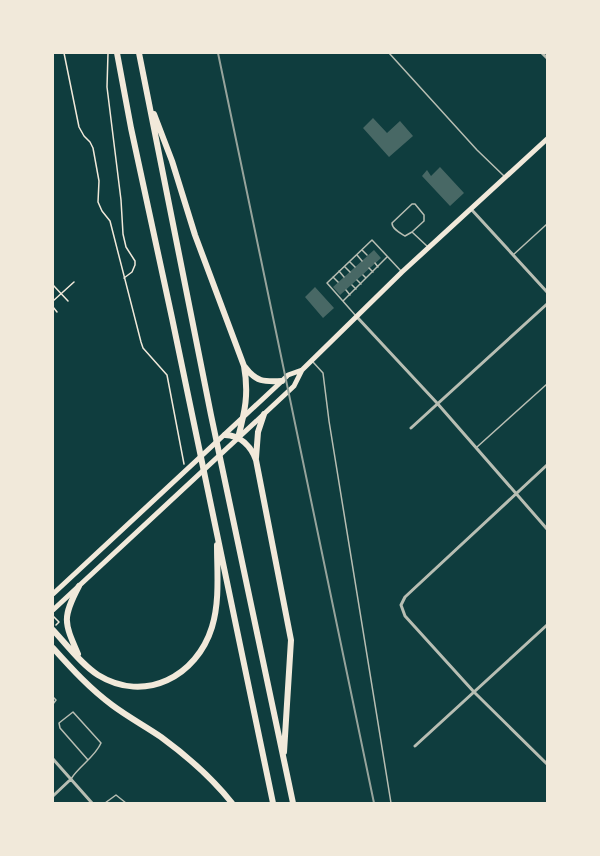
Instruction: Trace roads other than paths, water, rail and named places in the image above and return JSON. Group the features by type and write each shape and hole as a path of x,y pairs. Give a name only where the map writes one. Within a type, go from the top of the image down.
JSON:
{"highway":[{"path":"117,53 131,128 178,343 273,803"},
{"path":"139,53 211,415 293,803"},
{"path":"148,99 172,161 195,235 244,366 247,392 238,438"},
{"path":"244,366 258,379 270,382 282,381"},
{"path":"264,414 258,432 256,460 291,640 284,760"},
{"path":"225,435 238,438 250,448 256,460"},
{"path":"54,627 80,659 98,675 109,680 124,685 138,687 150,686 174,677 186,669 203,650 212,627 216,600 217,534"},
{"path":"79,586 68,609 66,624 80,659"},
{"path":"53,648 89,686 106,700 178,750 208,776 232,803"},
{"path":"53,655 63,660"}],"main road":[{"path":"53,594 282,381 288,376 302,370 312,361 402,272 547,139"},
{"path":"53,610 294,386 302,370"}],"street":[{"path":"542,53 547,58"},
{"path":"471,209 547,292"},
{"path":"411,428 547,304"},
{"path":"357,317 438,403 547,529"},
{"path":"547,465 405,597 401,606 404,616 474,692 547,764"},
{"path":"415,746 547,625"},
{"path":"53,759 92,803"},
{"path":"53,796 71,779"}],"lane":[{"path":"389,53 477,150 505,177"},
{"path":"412,204 415,204 424,215 424,221 412,232 405,236 398,232 392,223 412,204"},
{"path":"513,255 547,225"},
{"path":"412,232 429,248"},
{"path":"357,317 327,283 333,277 372,240 402,272"},
{"path":"362,250 368,256"},
{"path":"357,255 362,261"},
{"path":"343,301 388,257"},
{"path":"350,262 355,267"},
{"path":"375,263 378,267"},
{"path":"345,266 350,272"},
{"path":"369,268 372,272"},
{"path":"340,271 344,277"},
{"path":"363,275 366,278"},
{"path":"333,277 338,282"},
{"path":"357,280 361,284"},
{"path":"352,285 356,289"},
{"path":"346,290 350,294"},
{"path":"312,361 323,373 329,421 391,803"},
{"path":"476,448 547,384"},
{"path":"53,697 56,700 53,704"},
{"path":"71,779 98,749 101,743 74,712 59,723 60,728 88,760"},
{"path":"105,803 116,795 126,803"}],"railway":[{"path":"218,53 374,803"}]}
